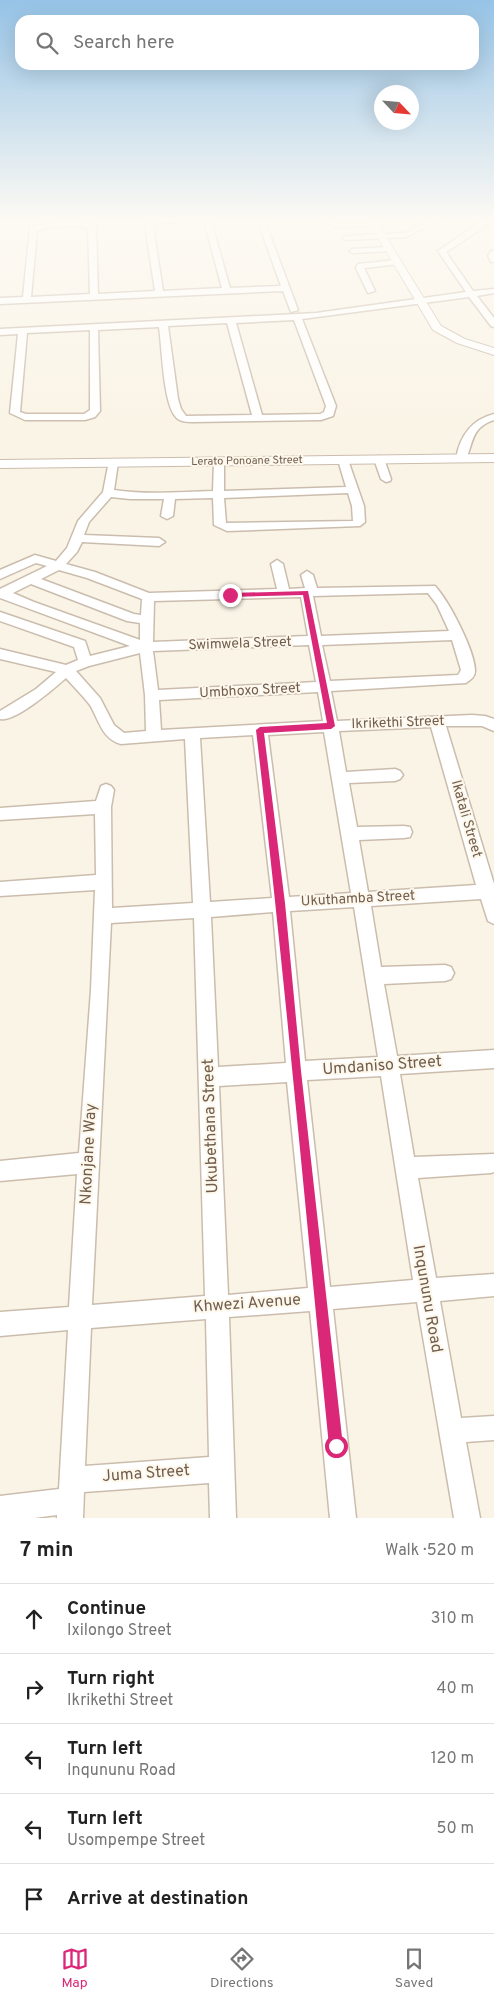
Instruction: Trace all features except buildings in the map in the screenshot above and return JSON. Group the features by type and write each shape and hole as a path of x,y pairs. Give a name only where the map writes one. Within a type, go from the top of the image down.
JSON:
{"street":[{"path":"28,300 29,290"},
{"path":"94,290 94,297"},
{"path":"158,290 159,294"},
{"path":"0,302 231,290"},
{"path":"163,324 174,401 178,414 192,419 321,418 331,412 331,406 287,290"},
{"path":"413,290 437,328 461,341 494,352"},
{"path":"468,290 494,324"},
{"path":"0,332 231,321 296,314 341,314 494,291"},
{"path":"231,321 258,418"},
{"path":"23,331 15,413 25,417 85,417 91,415 94,411 94,328"},
{"path":"461,458 466,438 474,427 479,422 494,417"},
{"name":"Lerato Ponoane Street","path":"0,464 494,458"},
{"path":"219,461 219,514 220,525 223,527 356,524 359,522 360,509 344,468 343,460"},
{"path":"379,460 386,479"},
{"path":"1,594 59,565 73,549 84,520 108,493 113,463"},
{"path":"108,493 130,496 170,496 352,490"},
{"path":"167,516 170,496"},
{"path":"77,538 159,542"},
{"path":"0,575 32,559 59,565 148,597 284,593 308,586 431,589 438,595 455,635"},
{"path":"277,564 284,593"},
{"path":"32,579 132,618 147,620"},
{"name":"Inqununu Road","path":"308,586 315,641 362,898 425,1290 467,1518"},
{"path":"1,594 146,647"},
{"path":"148,597 146,647 152,695 154,737"},
{"path":"0,616 80,644 85,662"},
{"name":"Swimwela Street","path":"146,647 455,635"},
{"name":"Umbhoxo Street","path":"152,695 461,680 467,676 468,668 455,635"},
{"path":"4,716 41,692 67,670 85,662 146,647"},
{"path":"0,654 67,670"},
{"name":"Ikrikethi Street","path":"67,670 94,702 108,728 121,739 331,726 472,720 485,721 494,726"},
{"name":"Ikatali Street","path":"437,722 490,891 494,916"},
{"path":"260,730 281,903 296,1071 343,1518"},
{"name":"Ukubethana Street","path":"192,734 203,908 210,1077 223,1518"},
{"path":"340,778 395,775"},
{"name":"Nkonjane Way","path":"70,1500 88,1162 100,990 104,882 103,807 106,790"},
{"path":"0,814 103,807"},
{"path":"351,834 404,832"},
{"path":"0,889 104,882"},
{"name":"Ukuthamba Street","path":"103,916 203,908 490,891"},
{"path":"374,976 445,973"},
{"name":"Umdaniso Street","path":"210,1077 494,1058"},
{"path":"0,1172 88,1162"},
{"path":"405,1168 491,1163"},
{"name":"Khwezi Avenue","path":"0,1324 494,1285"},
{"path":"450,1431 494,1428"},
{"name":"Juma Street","path":"0,1509 70,1500 221,1469"}],"route":[{"path":"230,595 306,592 331,726 260,730 281,903 296,1071 336,1446"}]}
